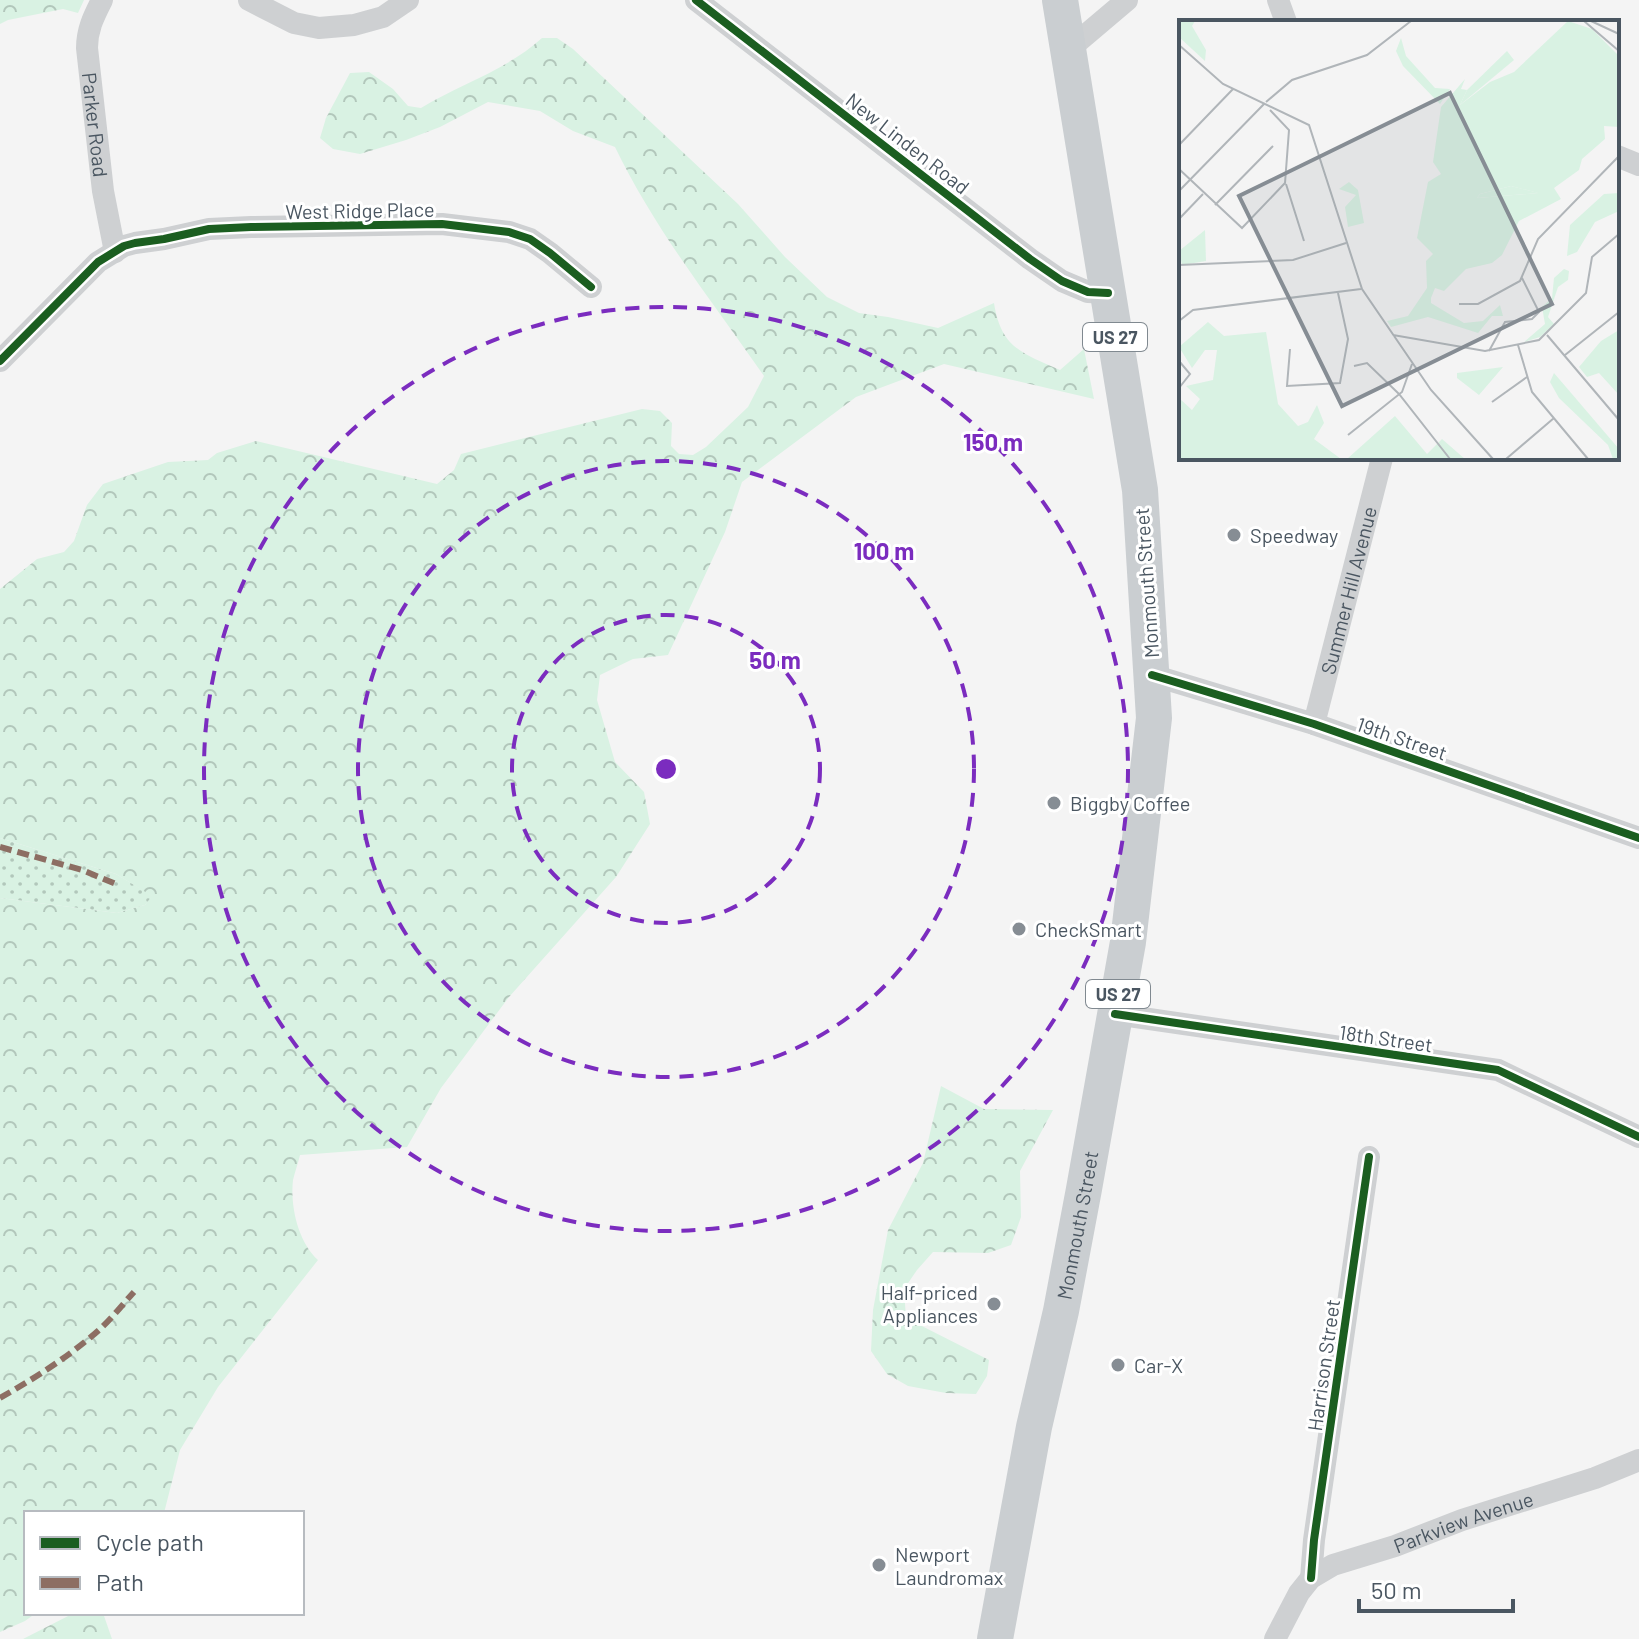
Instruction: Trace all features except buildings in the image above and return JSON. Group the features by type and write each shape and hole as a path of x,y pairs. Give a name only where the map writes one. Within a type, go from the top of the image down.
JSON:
{"main road":[{"name":"Monmouth Street","path":"995,1639 1013,1543 1038,1513 1070,1338 1061,1311 1128,942 1154,718 1140,490 1060,0"}],"street":[{"name":"Parker Road","path":"102,0 90,25 87,48 103,191 115,252"},
{"path":"249,0 294,23 319,28 354,25 383,17 408,0"},
{"name":"New Linden Road","path":"696,0 1030,259 1062,281 1088,292 1108,293"},
{"path":"1068,50 1127,0"},
{"path":"1278,0 1285,20"},
{"path":"1619,157 1639,165"},
{"name":"West Ridge Place","path":"115,252 135,243 209,229 442,224 509,232 530,239 591,287"},
{"path":"0,361 98,262 115,252"},
{"name":"Summer Hill Avenue","path":"1314,724 1381,460"},
{"name":"19th Street","path":"1152,675 1314,724 1639,838"},
{"name":"18th Street","path":"1115,1014 1498,1070 1639,1137"},
{"name":"Harrison Street","path":"1311,1578 1369,1157"},
{"name":"Parkview Avenue","path":"1311,1578 1333,1565 1595,1478 1639,1460"},
{"path":"1275,1639 1299,1593 1311,1578"}],"green space":[{"path":"0,0 84,0 78,13 63,9 0,24"},
{"path":"542,38 557,38 573,49 738,204 785,257 827,297 859,313 938,328 994,303 997,318 1008,339 1035,359 1060,370 1084,349 1094,399 944,364 856,397 742,482 725,532 668,655 633,659 600,675 597,700 615,762 644,792 650,824 616,877 509,997 441,1088 407,1147 300,1155 293,1180 294,1212 305,1244 318,1260 218,1387 180,1450 165,1511 24,1511 24,1615 33,1615 0,1632 0,898 117,913 145,905 152,896 116,874 0,838 0,589 37,559 64,552 74,541 87,505 103,484 168,462 208,460 217,453 256,441 437,484 454,470 461,454 642,409 660,411 672,423 671,446 679,454 693,455 706,447 748,407 764,376 666,236 615,147 573,131 540,111 488,102 440,127 360,154 333,149 320,138 326,118 350,73 369,72 393,89 408,106 421,108 499,68"},
{"path":"0,838 116,874 153,896 145,905 117,913 0,898"},
{"path":"941,1086 984,1109 1053,1110 1020,1171 1021,1217 1011,1245 988,1253 933,1252 904,1289 906,1318 989,1360 987,1376 976,1394 946,1393 908,1386 887,1374 871,1351 873,1310 888,1230 923,1163"},
{"path":"70,1615 104,1615 112,1639 23,1639"}],"marked path":[{"path":"0,847 82,870 116,884"},
{"path":"0,1398 77,1348 104,1325 134,1292"}],"cycle path":[{"path":"696,0 1030,259 1062,281 1088,292 1108,293"},
{"path":"0,361 98,262 124,246 209,229 442,224 509,232 530,239 591,287"},
{"path":"1152,675 1314,724 1639,838"},
{"path":"1115,1014 1498,1070 1639,1137"},
{"path":"1311,1578 1369,1157"}],"place":[{"name":"Speedway","path":"1234,535"},
{"name":"Biggby Coffee","path":"1054,803"},
{"name":"CheckSmart","path":"1019,929"},
{"name":"Half-priced Appliances","path":"994,1304"},
{"name":"Car-X","path":"1118,1365"},
{"name":"Newport Laundromax","path":"879,1565"}]}
